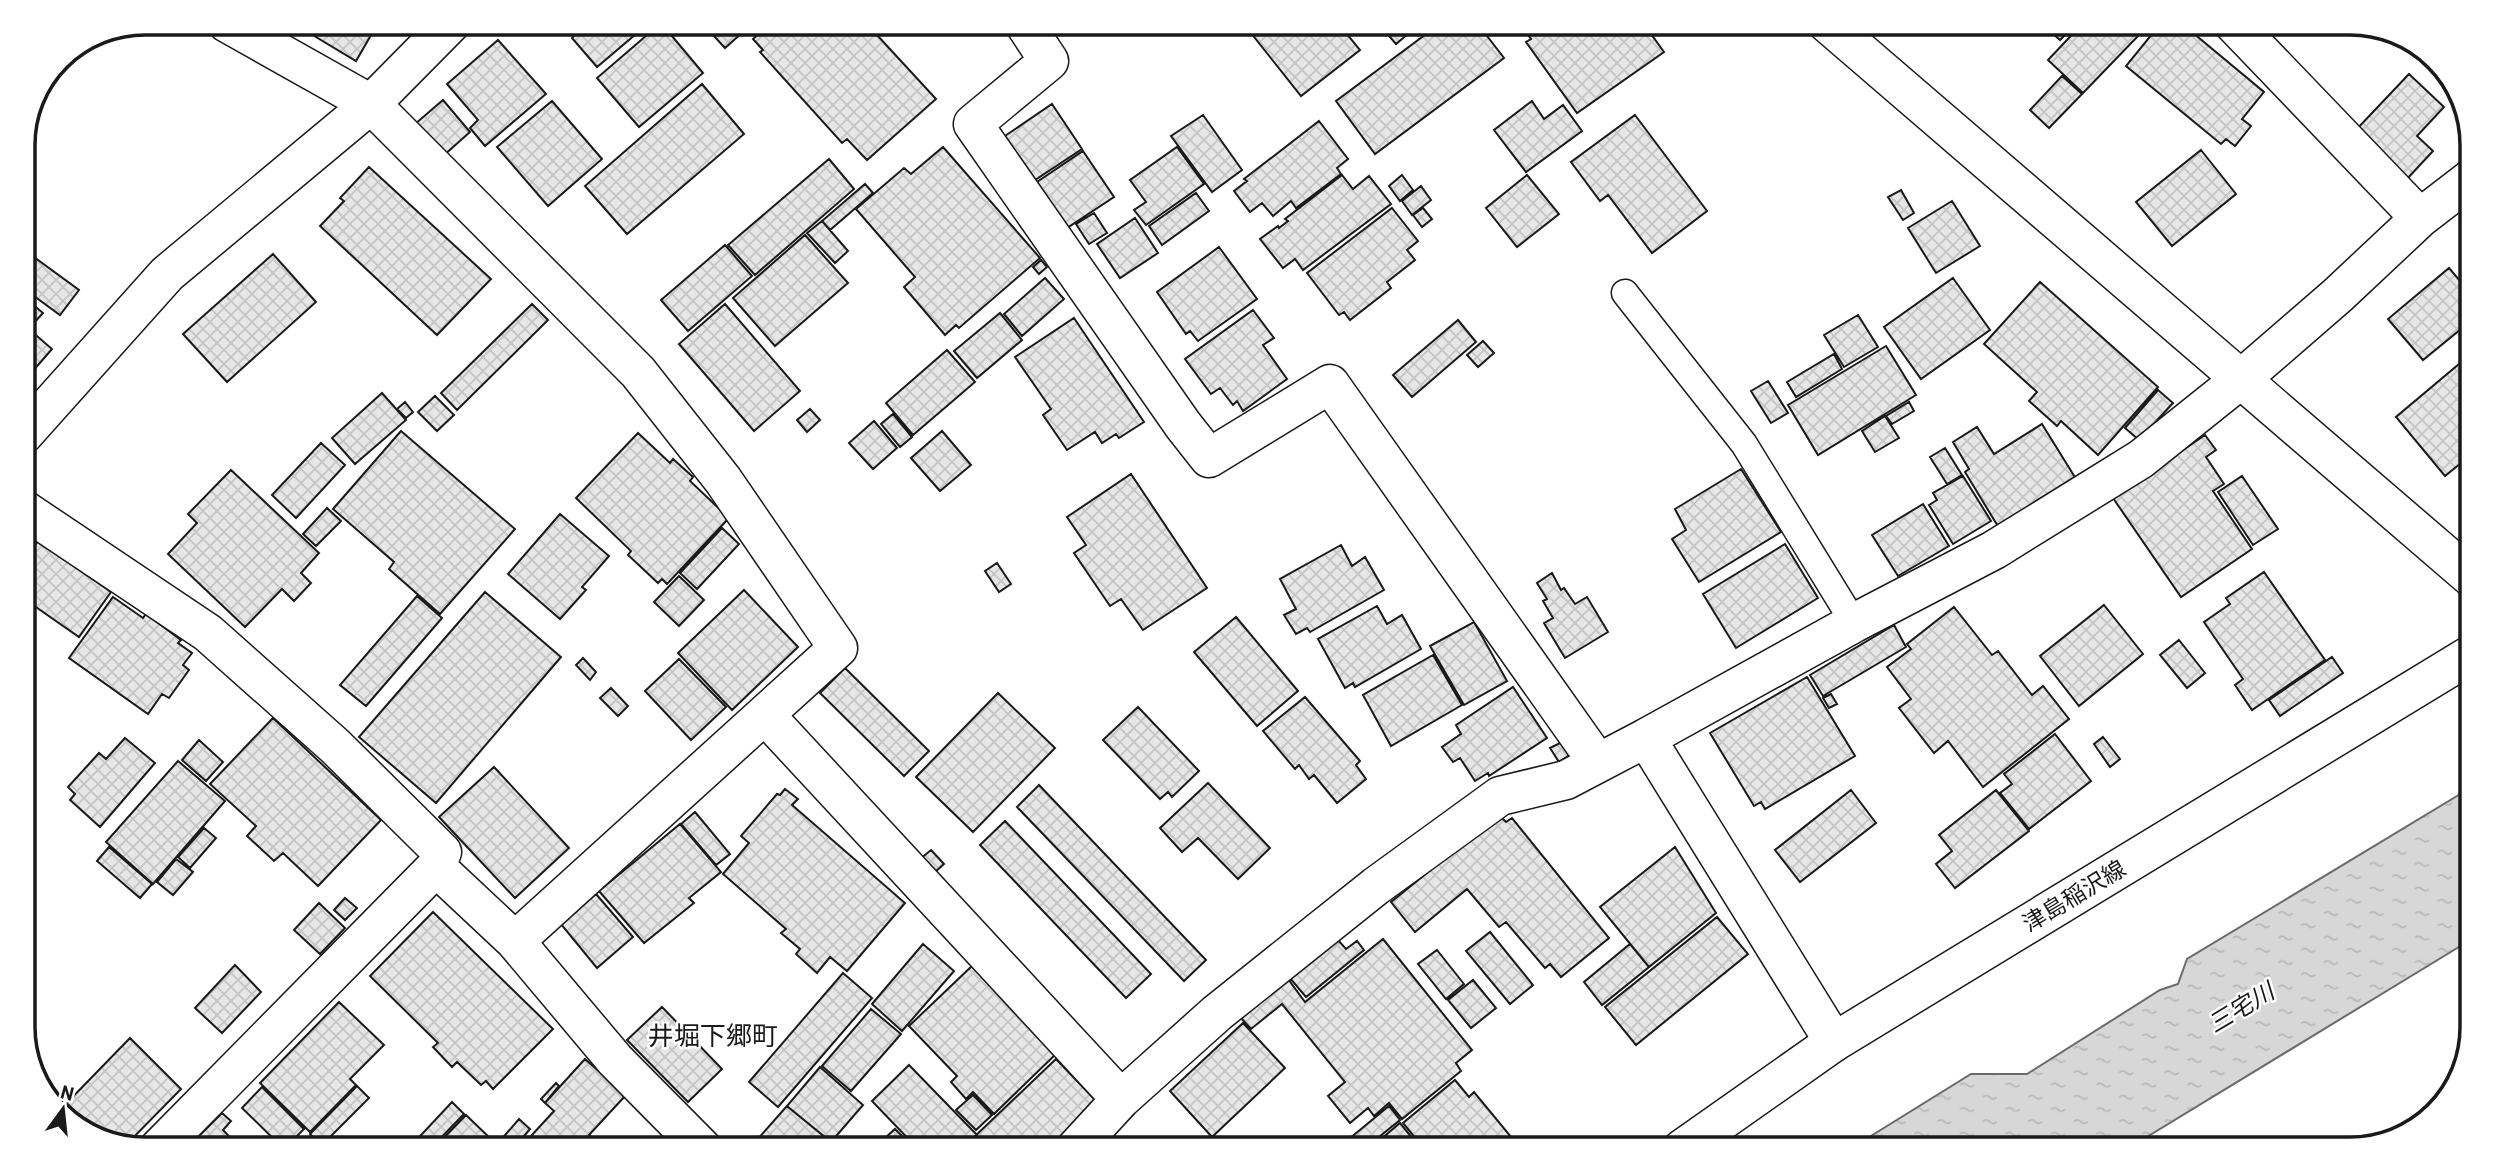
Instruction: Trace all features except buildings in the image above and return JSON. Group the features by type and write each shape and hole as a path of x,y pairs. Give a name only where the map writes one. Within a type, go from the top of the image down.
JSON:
{"street":[{"path":"248,35 371,104 638,372 723,480 838,648 515,941"},
{"path":"35,422 167,274 371,104 440,35"},
{"path":"1032,35 1049,61 973,124 1182,425 1209,458 1330,384 1598,763"},
{"path":"1841,35 2460,568"},
{"path":"2245,35 2420,218"},
{"path":"1086,1137 1121,1099 1217,1013 1376,886 1500,796 1566,780 1646,738 1994,550 2141,459 2241,379 2338,295 2420,218 2460,186"},
{"path":"35,517 208,633 335,746 442,852 436,867 170,1137"},
{"name":"津島稲沢線","path":"1699,1137 1834,1042 2460,661"},
{"path":"765,715 1121,1099"},
{"path":"1646,738 1834,1042"},
{"path":"436,867 515,941 614,1060 691,1137"}],"lane":[{"path":"1625,293 1744,444 1854,624"}],"water":[{"name":"三宅川","path":"2460,794 2460,946 2147,1137 1869,1137 1971,1074 2027,1074 2160,990 2178,984 2187,959"}],"district":[{"name":"井堀下郷町","path":"713,1036"}]}
